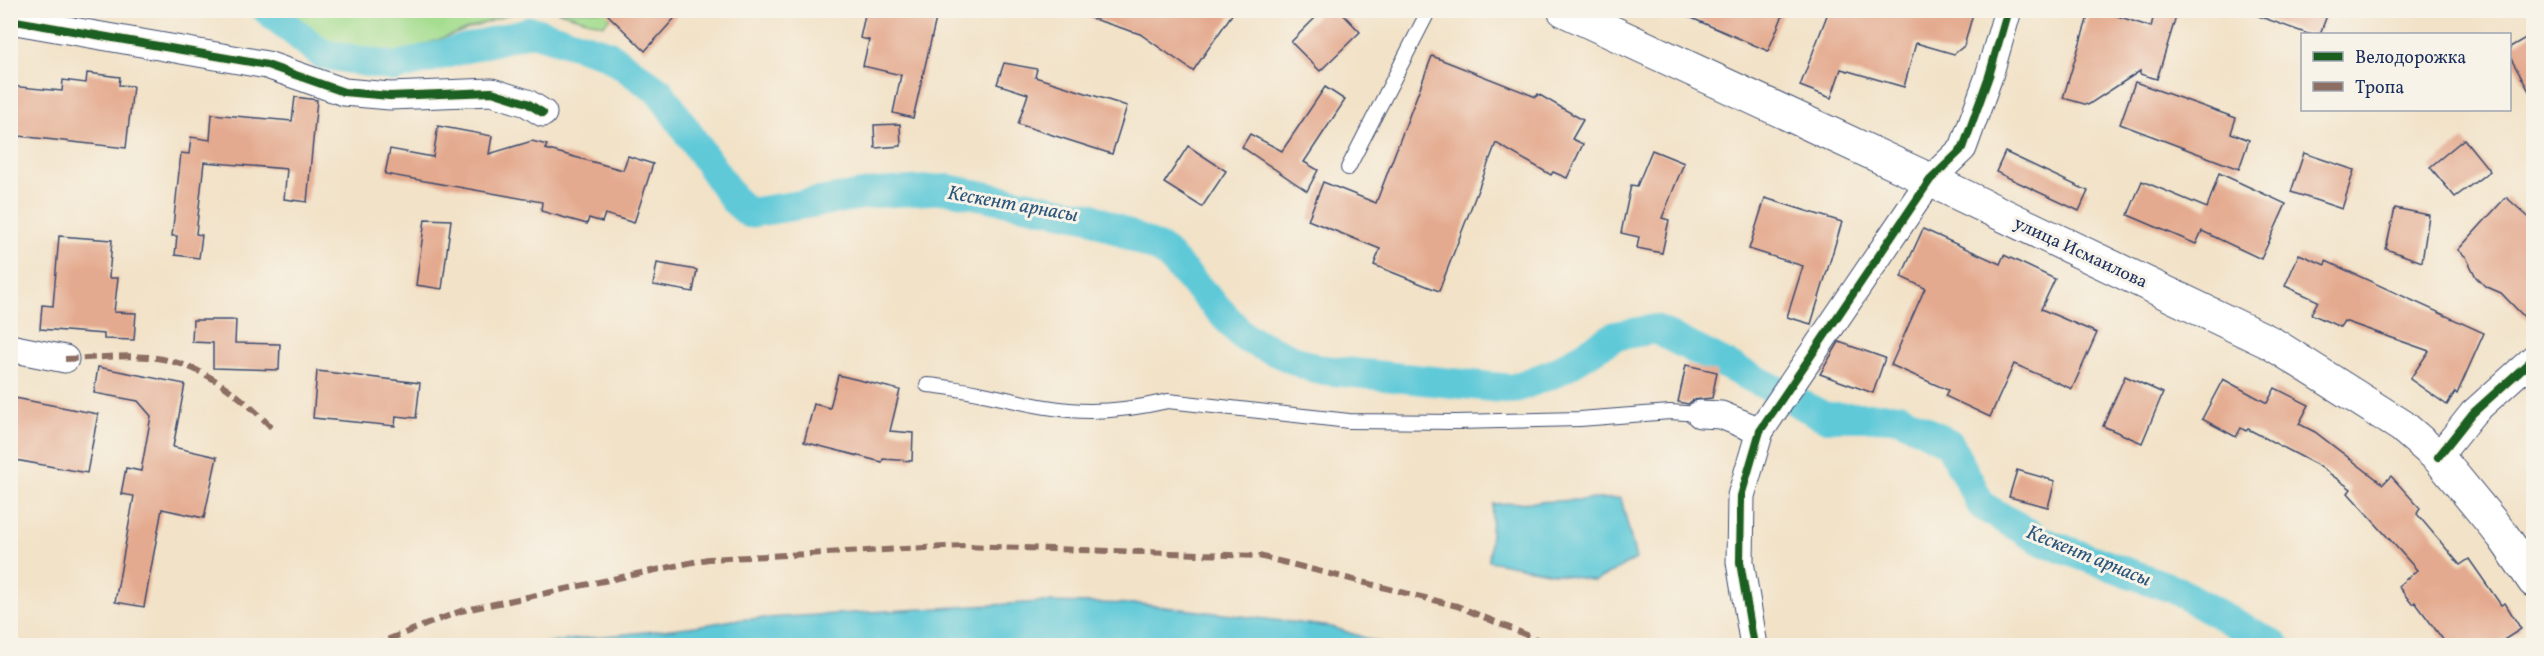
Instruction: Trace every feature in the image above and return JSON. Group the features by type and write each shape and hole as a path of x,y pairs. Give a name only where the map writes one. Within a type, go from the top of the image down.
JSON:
{"main road":[{"name":"улица Исмаилова","path":"1564,10 1930,180 2271,343 2402,426 2438,457 2503,536 2534,581"}],"street":[{"path":"1754,645 1740,562 1741,496 1760,431 1930,180 1963,148 1989,76 2008,10"},
{"path":"10,20 267,65 344,92 390,96 492,92 527,104 543,113"},
{"path":"10,348 65,359"},
{"path":"2438,457 2473,413 2534,358"},
{"path":"1700,414 1721,415 1760,431"}],"lane":[{"path":"1348,168 1429,10"},
{"path":"927,385 957,387 1088,411 1142,407 1168,401 1349,421 1456,422 1580,419 1670,412 1700,414"}],"green space":[{"path":"276,11 519,11 395,55 322,45"},
{"path":"556,11 617,11 603,25"}],"water":[{"path":"1621,498 1636,559 1595,581 1489,561 1493,504"},
{"path":"1042,602 1140,604 1332,627 1386,645 535,645 733,620"}],"building":[{"path":"603,10 682,10 645,51"},
{"path":"866,10 938,10 913,118 893,113 901,75 863,66 869,40 860,38"},
{"path":"1082,10 1235,10 1193,71 1140,34 1081,15"},
{"path":"1323,10 1339,10 1360,32 1320,71 1291,42"},
{"path":"1673,10 1785,10 1768,51"},
{"path":"1829,10 1974,10 1964,46 1954,54 1916,43 1904,87 1841,69 1831,98 1800,86"},
{"path":"2090,10 2099,10 2151,27 2155,10 2178,10 2157,79 2140,74 2140,71 2088,105 2063,98"},
{"path":"2250,10 2329,10 2320,33 2305,33 2250,13"},
{"path":"2534,33 2534,100 2511,59 2511,46"},
{"path":"1432,56 1536,97 1538,94 1583,120 1572,139 1583,144 1567,178 1553,172 1551,175 1496,143 1439,291 1374,265 1380,249 1308,220 1323,182 1376,203"},
{"path":"1004,63 1037,69 1035,77 1127,106 1112,154 1018,124 1028,94 997,84"},
{"path":"87,73 120,77 119,85 133,86 126,148 10,135 10,86 62,91 63,80 86,83"},
{"path":"2135,82 2236,118 2231,133 2249,140 2239,169 2120,124"},
{"path":"1325,87 1345,100 1304,162 1318,170 1307,191 1242,147 1250,134 1282,151"},
{"path":"295,97 317,100 307,202 284,199 287,169 204,162 196,234 202,235 199,258 175,255 177,236 172,236 181,153 189,154 191,137 210,140 212,114 292,121"},
{"path":"900,124 901,146 875,148 874,125"},
{"path":"438,126 492,136 489,154 532,141 547,145 545,149 623,170 628,156 653,164 634,223 605,214 602,222 589,218 587,224 541,211 542,202 385,174 390,149 433,157"},
{"path":"2464,139 2490,171 2455,197 2430,167"},
{"path":"1188,146 1226,171 1202,207 1164,183"},
{"path":"1652,150 1684,163 1662,218 1669,220 1662,253 1637,248 1639,237 1621,233 1631,185 1637,186"},
{"path":"2005,152 2088,191 2079,211 1996,172"},
{"path":"2304,153 2354,170 2342,209 2291,192"},
{"path":"2219,173 2286,204 2261,259 2202,231 2196,244 2128,215 2142,181 2207,208"},
{"path":"2506,197 2534,222 2534,327 2501,293 2485,286 2476,277 2466,257 2458,250"},
{"path":"1765,198 1842,222 1811,324 1787,317 1803,266 1749,249"},
{"path":"2395,208 2429,215 2422,262 2386,249"},
{"path":"425,219 451,220 442,289 416,285"},
{"path":"1923,229 2000,264 2004,255 2055,279 2041,309 2097,333 2072,389 2014,364 1990,417 1945,396 1948,390 1891,365 1925,288 1901,277"},
{"path":"59,236 112,240 109,278 118,278 114,312 136,313 134,340 104,339 104,334 40,329 42,305 53,306"},
{"path":"2299,254 2325,265 2326,261 2484,333 2457,394 2455,392 2447,405 2410,379 2429,351 2344,321 2340,327 2311,314 2318,301 2285,286"},
{"path":"657,263 697,270 693,292 653,285"},
{"path":"193,320 236,320 235,343 280,344 279,370 213,368 213,343 192,342"},
{"path":"1839,342 1885,358 1873,393 1820,374"},
{"path":"1686,365 1717,372 1712,398 1693,400 1688,404 1678,402"},
{"path":"98,367 185,384 173,447 217,457 204,518 162,509 144,607 115,602 134,496 121,494 126,468 141,471 151,416 138,401 94,393"},
{"path":"317,371 420,383 416,418 396,416 395,426 313,418"},
{"path":"838,375 900,390 890,431 913,433 912,461 883,459 882,462 804,442 814,404 830,408"},
{"path":"2125,376 2163,393 2142,443 2103,426"},
{"path":"2223,379 2267,403 2275,388 2309,405 2299,424 2315,432 2383,484 2391,476 2420,508 2417,514 2460,565 2469,559 2501,605 2505,603 2521,629 2496,645 2447,645 2415,602 2412,604 2398,586 2417,570 2348,493 2351,489 2319,466 2248,429 2246,431 2241,428 2236,437 2202,419"},
{"path":"10,397 98,414 87,473 10,459"},
{"path":"2017,470 2055,481 2048,507 2009,497"}],"waterway":[{"name":"Кескент арнасы","path":"267,10 322,54 395,67 532,31 607,54 660,92 734,200 749,213 875,193 948,189 1090,217 1164,251 1245,338 1315,369 1512,389 1555,373 1615,336 1655,329 1778,391"},
{"name":"Кескент арнасы","path":"1795,401 1825,417 1899,417 1949,443 1982,506 2044,542 2174,589 2276,646"}],"marked path":[{"path":"65,359 138,356 185,365 218,382 248,404 274,430"},
{"path":"371,646 461,611 708,559 964,546 1259,556 1457,606 1553,646"}],"cycle path":[{"path":"1754,646 1740,562 1741,496 1760,431 1930,180 1963,148 1989,76 2008,10"},
{"path":"10,20 267,65 344,92 390,96 492,92 527,103 543,113"},
{"path":"2438,457 2473,413 2534,358"}]}
